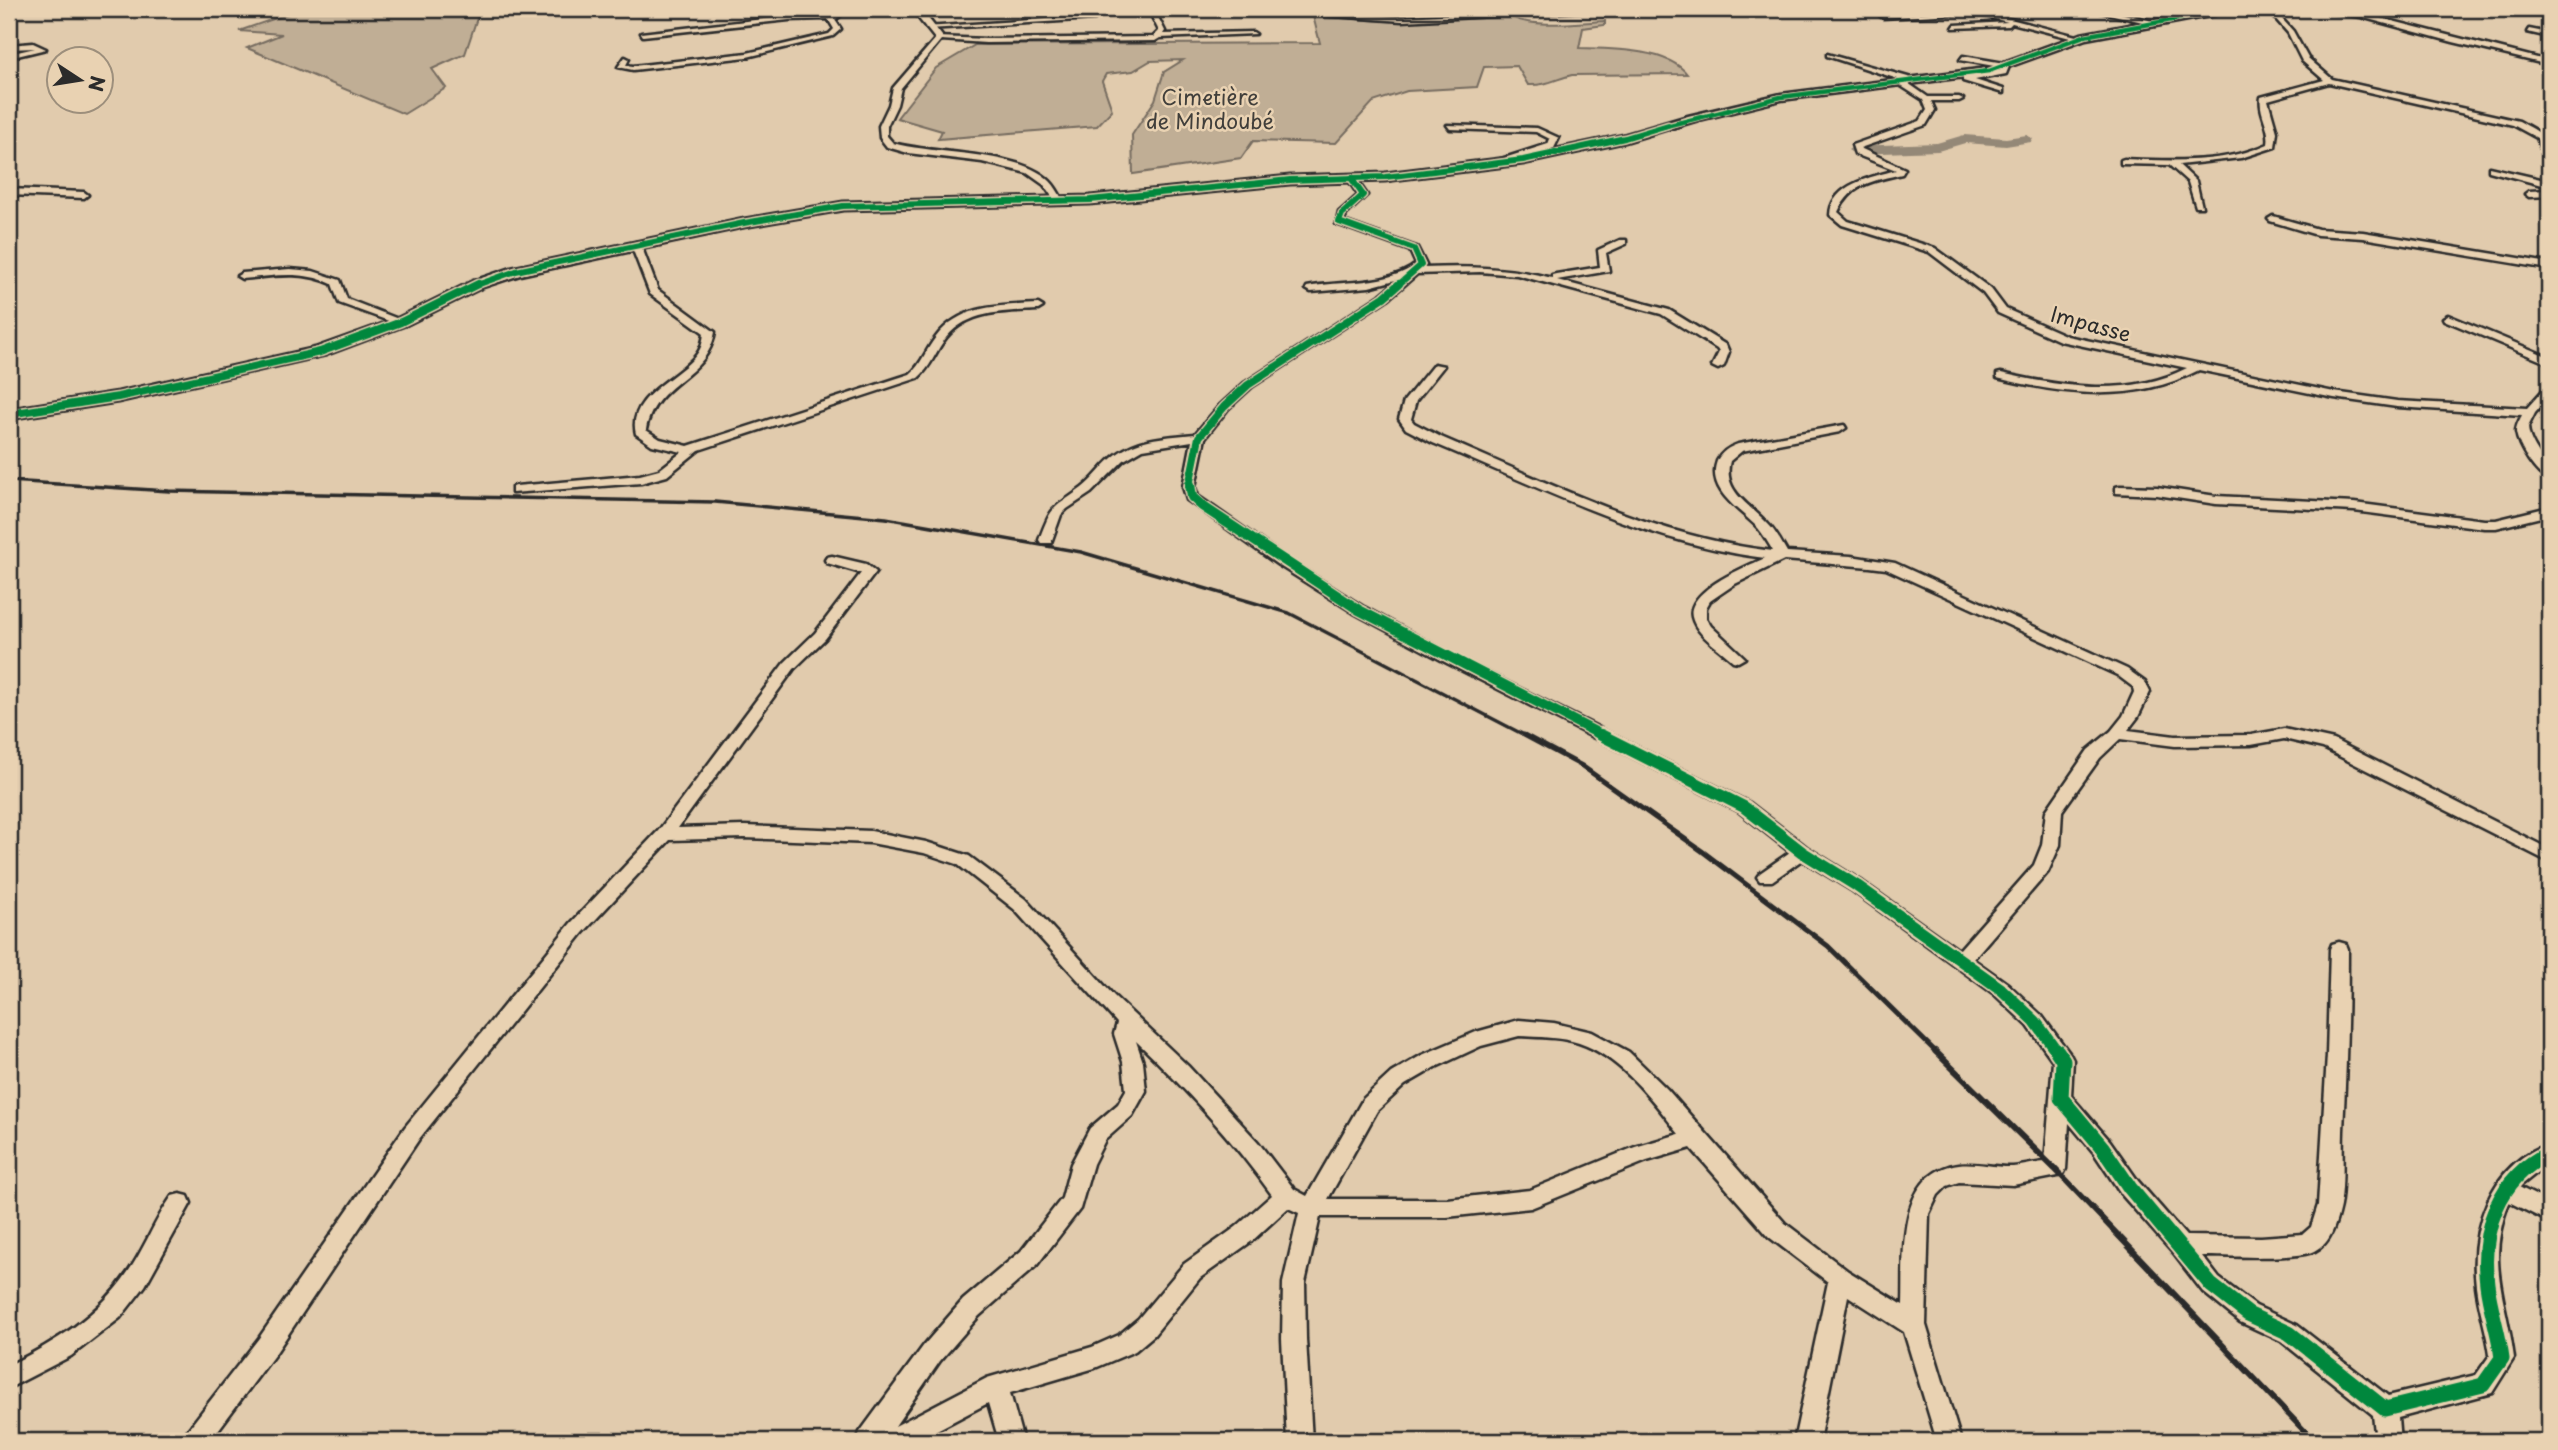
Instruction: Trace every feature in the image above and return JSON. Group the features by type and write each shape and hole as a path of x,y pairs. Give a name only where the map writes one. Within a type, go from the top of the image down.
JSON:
{"street":[{"path":"643,34 789,18 833,17 846,9"},
{"path":"916,9 939,38 977,41 1108,35 1150,39 1160,36 1253,34"},
{"path":"928,27 1096,20 1082,9"},
{"path":"1151,9 1162,31 1160,36"},
{"path":"1323,15 1402,19 1616,9"},
{"path":"9,414 118,397 320,352 401,321 498,277 636,245 843,206 1090,200 1290,180 1385,177 1496,164 1625,138 1692,118 1781,97 2005,67 2078,38 2151,22 2215,12 2218,9"},
{"path":"2270,9 2291,32 2305,59 2329,81"},
{"path":"2313,9 2361,15 2549,63"},
{"path":"1883,16 1962,11 1986,13 2078,38"},
{"path":"2103,11 2151,22"},
{"path":"625,59 622,67 677,68 747,55 831,35 838,29 831,20 833,17"},
{"path":"1955,27 2019,23"},
{"path":"2529,31 2549,34"},
{"path":"939,38 897,88 893,106 883,126 884,140 901,148 978,158 1023,169 1041,179 1058,199"},
{"path":"9,47 33,45 43,49 9,56"},
{"path":"740,63 747,55"},
{"path":"1829,55 1906,82 1928,100 1959,99"},
{"path":"1963,58 2005,67"},
{"path":"2000,91 1966,79 2003,72 2005,67"},
{"path":"2124,162 2171,163 2220,158 2269,147 2274,141 2274,133 2264,99 2274,94 2329,81 2509,120 2534,131 2543,141 2545,155 2549,161"},
{"name":"Impasse","path":"1928,100 1930,117 1923,123 1855,147 1858,152 1901,169 1899,172 1866,179 1852,186 1835,208 1836,218 1932,250 1986,291 2002,311 2048,333 2079,343 2334,395 2397,404 2530,412"},
{"path":"2465,109 2492,105"},
{"path":"1450,127 1537,130 1555,138 1551,146 1496,164"},
{"path":"2171,163 2192,181 2199,205"},
{"path":"2492,169 2549,184"},
{"path":"1351,178 1363,195 1342,214 1339,222 1353,230 1390,238 1415,249 1422,261 1415,271 1384,297 1248,385 1224,407 1199,437 1189,487 1192,497 1283,562 1359,610 1451,660 1744,807 1802,852 1857,886 2001,989 2035,1021 2063,1060 2055,1169 2013,1176 1959,1173 1940,1180 1930,1189 1918,1214 1914,1325 1950,1441"},
{"path":"9,192 83,195"},
{"path":"2529,194 2549,193"},
{"path":"2273,219 2317,232 2363,235 2549,266"},
{"path":"1311,289 1370,284 1415,271 1480,269 1566,277 1607,267 1601,252 1623,242"},
{"path":"636,245 654,292 710,331 705,352 656,394 640,417 640,430 656,442 689,450"},
{"path":"242,276 293,271 317,274 336,282 343,301 401,321"},
{"path":"1529,274 1665,312 1722,347 1724,352 1718,366"},
{"path":"516,490 641,479 663,473 689,450 914,376 921,370 949,328 961,317 992,310 1038,307"},
{"path":"2448,318 2549,361"},
{"path":"1438,366 1410,401 1406,412 1405,419 1423,433 1637,522 1733,550 1782,556 1852,559 1891,566 2122,672 2140,685 2142,692 2130,717 2117,734 2095,754 2054,811 2051,845 2042,868 1960,961"},
{"path":"2001,376 2092,392 2110,392 2175,378 2197,367"},
{"path":"2549,390 2530,412 2522,427 2523,436 2535,458 2549,476"},
{"path":"1782,556 1763,525 1727,494 1722,482 1722,465 1728,452 1738,448 1840,428"},
{"path":"1046,540 1055,514 1062,506 1087,489 1120,457 1151,443 1199,437"},
{"path":"2120,490 2157,491 2216,500 2354,507 2484,524 2496,524 2549,512"},
{"path":"1738,658 1707,629 1698,616 1699,606 1716,587 1782,556"},
{"path":"195,1441 267,1346 412,1133 577,928 665,834 789,666 820,636 869,572 861,567 832,560"},
{"path":"2117,734 2175,741 2251,740 2284,734 2328,744 2549,856"},
{"path":"665,834 804,833 871,838 926,848 963,860 1020,904 1127,1023 1181,1072 1250,1148 1286,1196 1311,1208 1447,1208 1531,1199 1643,1153 1695,1139"},
{"path":"1766,877 1802,852"},
{"path":"2181,1246 2261,1247 2308,1244 2321,1233 2329,1205 2337,1055 2339,949"},
{"path":"869,1441 932,1353 971,1308 1029,1258 1072,1202 1082,1164 1097,1134 1125,1110 1136,1091 1133,1062 1124,1034 1127,1023"},
{"path":"1300,1441 1294,1339 1294,1283 1311,1208 1370,1105 1398,1079 1429,1061 1476,1040 1519,1028 1584,1037 1622,1058 1660,1095 1695,1139 1777,1230 1840,1278 1914,1325"},
{"path":"2062,1098 2102,1147 2130,1188 2181,1246 2211,1286 2248,1314 2289,1333 2385,1409 2388,1441"},
{"path":"2385,1409 2483,1385 2502,1358 2500,1334 2487,1284 2486,1241 2504,1189 2539,1157 2549,1153"},
{"path":"2504,1189 2549,1213"},
{"path":"891,1441 996,1386 1095,1357 1127,1343 1146,1327 1192,1271 1244,1234 1286,1196"},
{"path":"9,1377 48,1359 103,1318 137,1281 167,1220 180,1203"},
{"path":"1806,1441 1840,1278"},
{"path":"996,1386 1011,1441"}],"green space":[{"path":"302,9 480,9 465,54 432,69 446,88 404,114 247,48 282,34 239,31"},
{"name":"Cimetière de Mindoubé","path":"1313,16 1383,21 1511,16 1542,24 1605,21 1605,25 1583,28 1579,48 1652,55 1678,65 1687,74 1572,75 1528,85 1517,66 1484,67 1477,87 1407,91 1373,102 1336,143 1253,141 1241,158 1133,174 1132,135 1155,100 1164,72 1183,60 1150,61 1133,71 1106,74 1102,81 1112,110 1097,126 938,139 942,131 897,118 936,68 975,45 1320,43"}],"waterway":[{"path":"1854,150 1938,147 1964,139 2006,142 2027,139"}],"railway":[{"path":"9,481 169,491 715,502 886,518 1081,552 1289,613 1528,737"},
{"path":"1524,735 1582,766 1702,851 1828,946 1937,1053"},
{"path":"1935,1051 2055,1169 2314,1441"}],"cycle path":[{"path":"9,414 118,397 320,352 401,322 478,284 516,271 744,223 843,206 1090,200 1290,180 1385,177 1523,160 1625,138 1692,118 1781,97 1989,71 2084,36 2215,12 2218,9"},
{"path":"1351,178 1363,195 1342,214 1339,222 1357,231 1414,249 1421,265 1384,297 1248,385 1224,407 1199,437 1189,487 1192,497 1202,506 1359,610 1452,660 1744,807 1802,852 1857,886 2001,989 2035,1021 2063,1060 2061,1098 2102,1147 2130,1188 2211,1285 2248,1314 2289,1333 2385,1409 2483,1385 2502,1358 2486,1273 2491,1223 2507,1185 2524,1169 2549,1153"}]}
